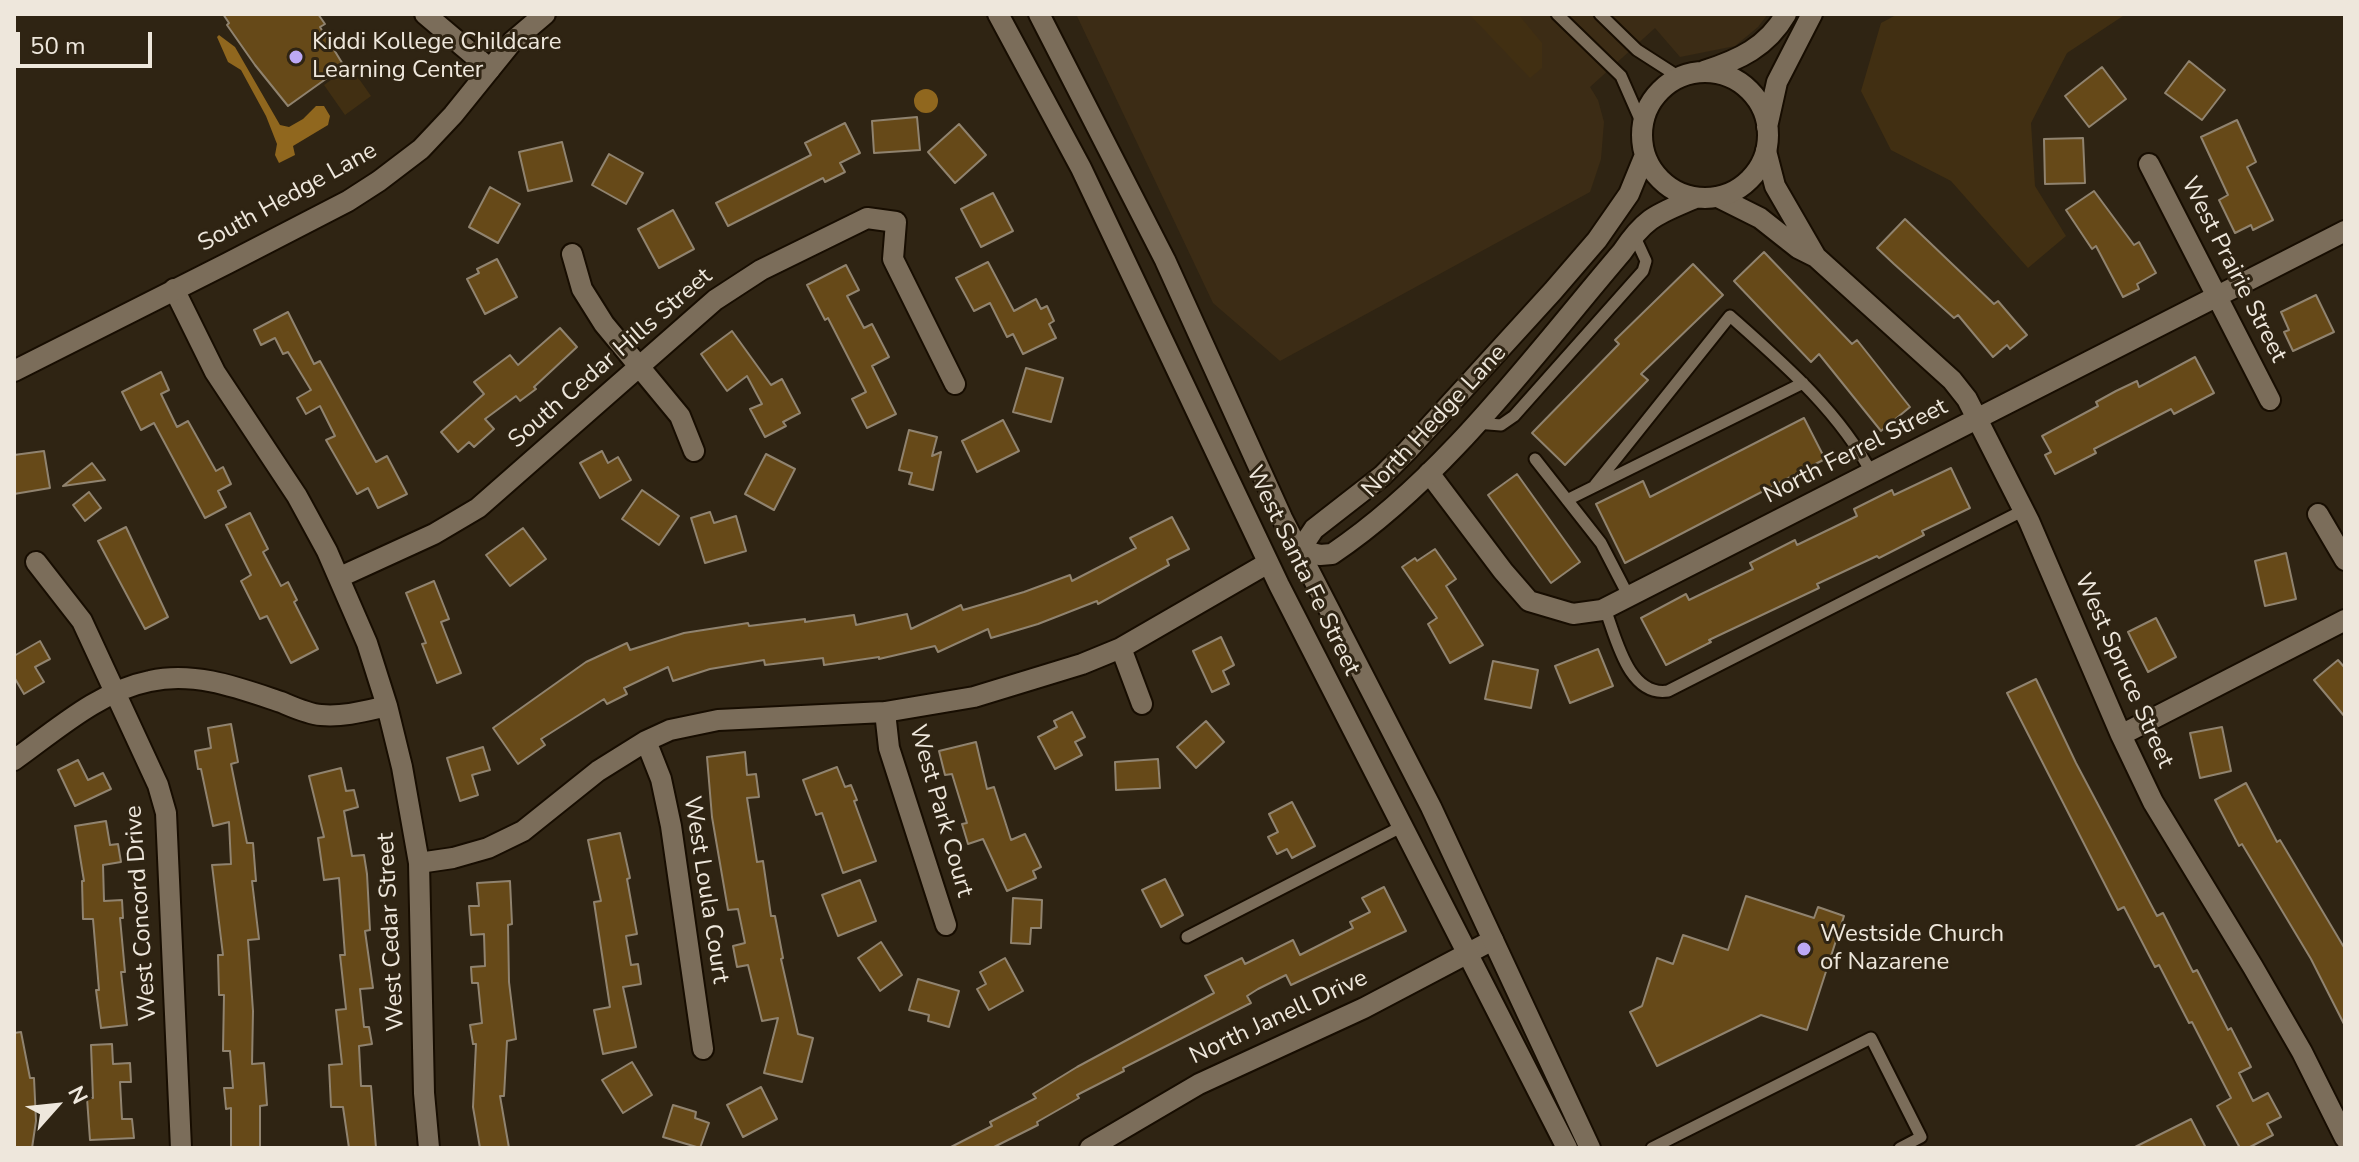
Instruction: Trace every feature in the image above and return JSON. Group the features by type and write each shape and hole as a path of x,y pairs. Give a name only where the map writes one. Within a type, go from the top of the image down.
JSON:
{"street":[{"path":"425,14 490,69"},
{"name":"South Hedge Lane","path":"14,371 348,201 379,181 421,149 512,42 545,14"},
{"name":"West Santa Fe Street","path":"998,14 1093,193 1268,563 1567,1148"},
{"name":"West Santa Fe Street","path":"1039,14 1165,260 1282,518 1424,793 1590,1148"},
{"path":"1786,14 1777,30 1754,51 1733,62 1679,77 1662,88 1650,103 1643,126 1645,155 1652,171 1678,193 1695,198 1718,197 1749,181 1766,151 1767,127 1777,82 1812,14"},
{"path":"1702,72 1721,74 1738,81 1752,93 1762,109 1767,127"},
{"name":"West Spruce Street","path":"1766,151 1775,186 1816,257"},
{"name":"North Hedge Lane","path":"1645,155 1629,194 1597,240 1553,291 1408,450 1348,504 1314,529 1300,550 1320,555 1332,554 1373,525 1429,473 1476,423 1634,235 1656,214 1695,198"},
{"name":"West Prairie Street","path":"2149,164 2270,400"},
{"name":"West Spruce Street","path":"1718,197 1760,218 1798,248 1816,257 1952,380 1967,399 2024,510 2153,802 2302,1052 2345,1138"},
{"name":"South Cedar Hills Street","path":"340,577 434,534 478,508 727,292 761,270 867,218 896,222 893,259 955,384"},
{"name":"North Ferrel Street","path":"1429,473 1529,601 1573,614 1605,609 2345,231"},
{"path":"572,254 582,289 604,324 680,416 694,451"},
{"name":"West Cedar Street","path":"174,289 215,372 297,496 340,577 367,643 387,706 402,767 419,863 424,1093 429,1148"},
{"path":"2318,514 2345,560"},
{"path":"419,863 488,848 523,831 580,783 646,741 670,730 718,720 885,712 974,697 1082,664 1121,648 1268,563 1300,550"},
{"name":"West Concord Drive","path":"36,562 82,621 158,785 166,813 181,1148"},
{"path":"2121,735 2345,620"},
{"path":"1121,648 1142,704"},
{"path":"14,760 90,707 116,693 150,681 188,678 224,683 318,715 347,715 387,706"},
{"name":"West Park Court","path":"885,712 889,748 946,925"},
{"name":"West Loula Court","path":"646,741 667,802 703,1049"},
{"name":"North Janell Drive","path":"1090,1148 1199,1084 1364,1008 1493,940"}],"lane":[{"path":"1557,14 1621,76 1643,126"},
{"path":"1600,14 1637,50 1679,77"},
{"path":"1476,423 1501,425 1514,416 1643,271 1646,261 1634,235"},
{"path":"1595,485 1730,316 1803,383 1856,444 1872,474"},
{"path":"1567,500 1803,383"},
{"path":"1535,459 1601,543 1629,597"},
{"path":"1605,609 1640,684 1657,693 1668,691 2024,510"},
{"path":"1187,937 1401,827"},
{"path":"1655,1147 1871,1038 1921,1137 1900,1148"}],"shaded area":[{"path":"1076,14 1768,14 1735,46 1680,57 1655,28 1590,87 1598,100 1604,122 1601,159 1590,192 1280,361 1213,303"},
{"path":"1469,14 1518,14 1542,43 1542,68 1530,78"},
{"path":"1898,14 2126,14 2067,53 2031,123 2035,186 2066,236 2028,268 1951,181 1891,150 1861,91 1881,23"},
{"path":"219,35 235,47 280,125 289,127 316,106 324,106 330,116 328,125 293,146 295,155 279,163 275,155 277,144 266,116 241,70 228,62 217,37"},
{"path":"350,66 371,96 345,115 324,85"},
{"path":"926,89 937,96 938,101 931,112 926,113 915,106 914,101 921,90"}],"building":[{"name":"Kiddi Kollege Childcare Learning Center","path":"223,14 318,14 325,24 320,27 344,66 288,106 255,65 227,25 229,23"},
{"path":"2189,61 2225,90 2202,120 2165,93"},
{"path":"2102,67 2126,99 2089,127 2065,96"},
{"path":"917,117 920,150 874,153 872,121"},
{"path":"2237,120 2256,162 2247,167 2273,220 2253,230 2251,225 2235,233 2219,200 2228,195 2201,137"},
{"path":"845,123 860,153 840,163 845,172 825,182 823,178 728,226 716,203 811,155 805,143"},
{"path":"959,124 986,155 955,183 928,152"},
{"path":"2083,138 2085,183 2045,184 2044,139"},
{"path":"562,142 572,181 528,191 519,152"},
{"path":"609,154 643,173 626,204 592,185"},
{"path":"490,187 520,204 498,243 469,227"},
{"path":"2094,191 2134,245 2139,242 2156,273 2137,284 2139,289 2123,297 2096,246 2092,249 2066,210"},
{"path":"993,193 1013,231 981,247 961,209"},
{"path":"673,210 694,249 659,268 638,229"},
{"path":"1905,219 1994,304 1998,301 2027,335 2010,349 2007,345 1993,357 1958,315 1954,318 1877,248"},
{"path":"1764,252 1852,344 1857,340 1910,407 1881,431 1819,354 1811,362 1734,281"},
{"path":"497,259 517,297 485,314 467,279 479,273 477,269"},
{"path":"988,262 1014,311 1036,299 1041,309 1047,306 1054,321 1049,324 1056,338 1023,354 1013,334 1007,337 990,303 974,311 956,278"},
{"path":"1693,264 1723,295 1641,374 1648,380 1565,465 1532,433 1619,344 1615,340"},
{"path":"846,265 859,290 847,296 864,328 872,324 889,357 872,366 896,414 867,428 852,399 866,392 828,318 825,320 807,285"},
{"path":"2316,295 2334,332 2293,351 2284,332 2289,330 2281,312"},
{"path":"288,312 314,364 320,361 376,462 387,456 407,494 378,508 368,488 357,494 326,440 335,436 320,406 306,414 297,398 311,390 288,352 283,354 275,338 261,345 254,330"},
{"path":"560,328 577,347 534,387 536,389 520,401 516,396 485,419 494,429 474,447 469,442 458,452 441,432 484,394 474,382 510,355 518,365"},
{"path":"732,331 771,385 782,379 800,413 783,422 786,426 765,437 750,409 762,404 747,376 727,391 701,354"},
{"path":"2195,357 2214,393 2174,414 2171,409 2094,449 2096,453 2055,474 2045,455 2051,452 2042,436 2098,406 2096,402 2116,391 2137,381 2139,387"},
{"path":"1026,368 1063,378 1051,422 1013,412"},
{"path":"161,372 169,390 161,394 177,427 188,421 216,471 223,467 231,484 218,491 226,507 205,518 154,423 141,430 122,392"},
{"path":"1804,418 1825,459 1625,563 1596,504 1643,481 1650,497"},
{"path":"1003,420 1019,451 977,472 962,441"},
{"path":"909,430 937,437 932,456 941,452 933,490 909,484 912,473 899,470"},
{"path":"44,451 50,488 14,494 14,455"},
{"path":"602,451 608,463 618,457 631,480 600,498 580,463"},
{"path":"766,454 795,469 774,510 745,494"},
{"path":"92,463 105,480 63,486"},
{"path":"1951,468 1970,508 1922,531 1924,535 1817,584 1819,588 1709,640 1711,642 1666,665 1641,618 1686,594 1689,600 1753,569 1750,563 1795,540 1797,545 1857,516 1854,509 1892,490 1894,495"},
{"path":"1517,474 1580,562 1551,583 1488,495"},
{"path":"642,490 679,516 659,545 622,519"},
{"path":"89,492 101,508 85,521 73,505"},
{"path":"710,512 714,523 736,516 746,551 705,563 691,518"},
{"path":"250,513 268,549 263,552 281,586 288,582 297,600 294,602 318,649 291,663 267,616 260,619 241,581 251,575 226,525"},
{"path":"1172,517 1189,549 1167,560 1169,565 1098,604 1097,601 1038,624 991,638 988,629 938,652 935,646 879,659 824,665 823,658 765,665 764,660 710,669 673,681 668,667 624,688 627,694 607,704 604,699 541,739 545,745 518,764 493,728 586,662 627,643 630,650 684,633 748,623 749,626 805,619 805,622 854,615 856,625 907,614 911,629 961,605 963,610 1070,575 1072,581 1136,548 1130,538"},
{"path":"126,527 168,617 145,629 98,541"},
{"path":"523,528 546,559 510,586 486,555"},
{"path":"1435,549 1456,579 1446,586 1483,645 1450,663 1428,624 1437,618 1402,567"},
{"path":"2286,553 2296,599 2265,606 2255,561"},
{"path":"434,581 449,619 441,622 461,673 437,683 422,644 426,643 406,593"},
{"path":"2156,618 2176,657 2148,672 2128,632"},
{"path":"1221,637 1234,665 1223,671 1229,684 1212,692 1193,651"},
{"path":"40,641 50,659 35,667 44,682 24,694 14,677 14,656"},
{"path":"1598,649 1613,686 1570,703 1555,666"},
{"path":"2338,660 2345,668 2345,717 2314,680"},
{"path":"1493,661 1538,670 1531,708 1485,699"},
{"path":"2036,679 2076,763 2157,916 2163,913 2193,972 2197,970 2228,1030 2231,1028 2251,1067 2239,1073 2253,1101 2268,1093 2281,1117 2267,1124 2273,1135 2248,1148 2240,1148 2217,1106 2231,1098 2192,1022 2189,1023 2159,965 2155,967 2124,907 2118,910 2007,693"},
{"path":"1072,712 1085,737 1075,742 1082,755 1055,769 1038,737 1057,727 1054,721"},
{"path":"1206,721 1224,742 1196,768 1177,747"},
{"path":"231,724 238,762 231,764 247,843 253,843 256,881 252,881 259,939 248,940 253,1011 252,1064 264,1063 267,1105 260,1106 260,1148 231,1148 231,1108 226,1109 224,1088 233,1088 230,1051 223,1051 224,995 219,995 218,955 223,955 212,865 231,864 229,822 213,826 195,751 211,748 208,728"},
{"path":"2222,727 2231,771 2200,778 2190,733"},
{"path":"976,742 987,789 994,787 1011,840 1025,834 1041,867 1033,871 1036,878 1007,891 983,839 968,844 962,824 967,823 952,774 945,775 939,751"},
{"path":"483,747 490,770 472,775 478,795 460,801 447,758"},
{"path":"745,752 747,775 756,774 759,797 747,798 757,862 763,861 771,916 775,916 798,1034 813,1038 802,1082 764,1073 778,1018 762,1021 748,965 737,967 733,946 745,943 738,909 728,910 712,817 707,757"},
{"path":"1158,759 1160,788 1116,790 1115,762"},
{"path":"78,760 88,780 103,773 111,789 75,806 58,770"},
{"path":"837,767 845,787 851,785 876,861 843,873 822,813 816,815 803,780"},
{"path":"341,768 346,791 354,790 358,807 344,811 352,856 364,855 367,874 370,930 365,931 373,988 360,989 364,1027 369,1027 372,1044 359,1046 361,1086 371,1086 376,1148 349,1148 343,1107 331,1107 329,1065 342,1064 336,1010 346,1009 340,955 345,955 339,878 324,880 318,838 324,837 309,776"},
{"path":"2246,783 2277,842 2280,840 2345,949 2345,1026 2311,959 2242,844 2239,846 2215,800"},
{"path":"1292,802 1315,846 1292,858 1287,849 1277,854 1268,837 1278,832 1269,814"},
{"path":"106,821 110,845 118,844 121,862 103,865 104,901 122,900 123,918 120,918 125,972 121,972 127,1025 101,1028 93,919 83,919 84,881 75,826"},
{"path":"620,833 637,934 626,936 631,965 638,964 641,984 623,987 636,1047 603,1054 594,1010 610,1007 594,902 601,901 588,840"},
{"path":"1165,879 1183,915 1161,927 1142,890"},
{"path":"860,880 876,921 838,936 822,895"},
{"path":"510,881 512,924 508,925 509,982 516,1039 507,1041 504,1096 500,1096 509,1148 480,1148 473,1107 476,1044 473,1044 470,1025 482,1023 478,983 472,983 471,967 485,966 484,934 471,935 469,906 479,906 477,883"},
{"path":"1384,887 1406,931 1291,985 1286,975 1258,989 1247,996 1251,1003 1123,1068 1124,1071 1077,1095 1079,1098 1037,1122 1038,1125 992,1148 949,1148 992,1126 990,1122 1036,1098 1033,1094 1077,1067 1214,993 1205,976 1242,958 1245,964 1293,940 1300,955 1353,928 1350,922 1370,912 1362,898"},
{"path":"1746,896 1814,918 1818,907 1844,916 1807,1030 1761,1015 1657,1066 1630,1012 1642,1006 1657,958 1673,964 1683,935 1728,950"},
{"path":"1013,898 1042,900 1041,928 1031,928 1030,944 1011,943"},
{"path":"881,942 902,975 880,991 858,958"},
{"path":"1005,958 1023,991 989,1010 977,989 986,984 980,972"},
{"path":"918,979 959,991 949,1027 928,1021 929,1015 909,1010"},
{"path":"21,1032 30,1078 34,1078 36,1121 32,1148 14,1148 14,1033"},
{"path":"112,1044 113,1064 130,1063 131,1082 120,1082 122,1119 132,1119 134,1138 90,1140 87,1098 93,1098 91,1045"},
{"path":"632,1062 652,1095 623,1113 602,1080"},
{"path":"761,1087 777,1119 743,1137 727,1105"},
{"path":"673,1105 696,1112 695,1118 709,1123 700,1148 663,1137"},
{"path":"2191,1119 2206,1148 2133,1148"}],"place":[{"name":"Kiddi Kollege Childcare Learning Center","path":"296,57"},
{"name":"Westside Church of Nazarene","path":"1804,949"}]}
